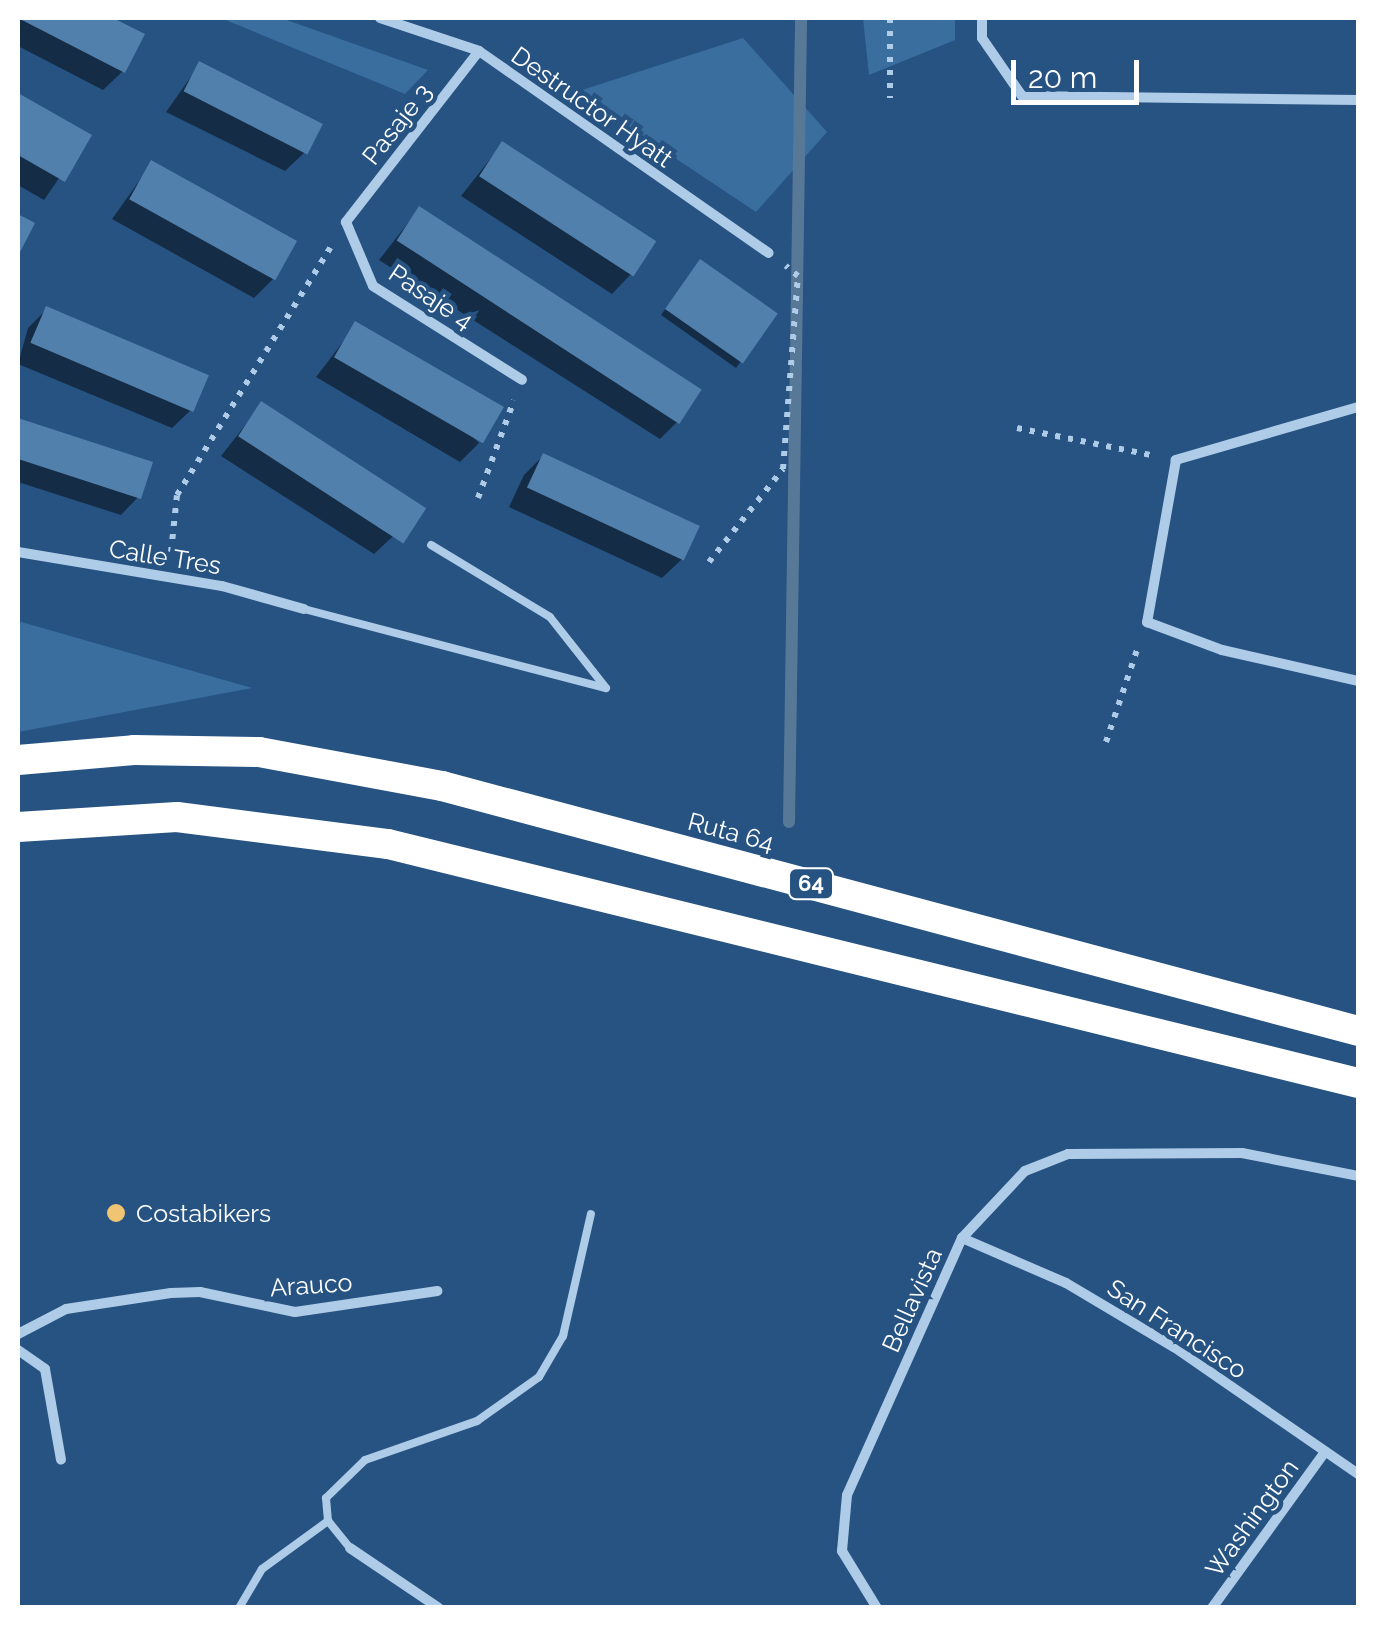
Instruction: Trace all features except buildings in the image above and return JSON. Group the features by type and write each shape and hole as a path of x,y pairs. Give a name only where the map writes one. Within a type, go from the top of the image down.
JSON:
{"highway":[{"name":"Ruta 64","path":"18,760 134,750 260,752 442,786 1358,1031"},
{"path":"18,828 176,817 286,826 388,844 1358,1083"}],"street":[{"name":"Destructor Hyatt","path":"380,18 480,51 769,254"},
{"path":"982,18 982,38 1022,96 1358,100"},
{"name":"Pasaje 3","path":"346,222 480,51"},
{"name":"Pasaje 4","path":"346,222 372,286 522,380"},
{"path":"1358,407 1176,460 1147,622 1222,650 1358,680"},
{"name":"Calle Tres","path":"18,552 169,578 304,609"},
{"name":"Bellavista","path":"877,1608 842,1551 847,1495 962,1238 1025,1170 1068,1154 1242,1153 1358,1176"},
{"name":"San Francisco","path":"962,1238 1081,1292 1358,1474"},
{"name":"Arauco","path":"18,1334 66,1309 171,1293 200,1292 295,1312 437,1291"},
{"path":"18,1350 44,1369 61,1460"},
{"name":"Washington","path":"1212,1608 1326,1452"},
{"path":"350,1548 440,1608"}],"lane":[{"path":"304,609 606,688 550,617 431,545"},
{"path":"350,1548 328,1521 326,1498 365,1460 477,1421 539,1377 563,1336 591,1214"},
{"path":"239,1608 262,1569 328,1521"}],"path":[{"path":"890,18 890,98"},
{"path":"169,578 177,495 346,222"},
{"path":"709,562 783,469 798,276 769,254"},
{"path":"478,498 522,380"},
{"path":"1017,428 1176,460"},
{"path":"1106,742 1147,622"}],"shaded area":[{"path":"221,18 281,18 428,70 405,94"},
{"path":"863,18 955,18 955,40 869,75"},
{"path":"743,38 827,132 756,212 576,92"},
{"path":"18,621 252,688 18,732"}],"waterway":[{"path":"789,822 801,18"}],"place":[{"name":"Costabikers","path":"116,1213"}]}
